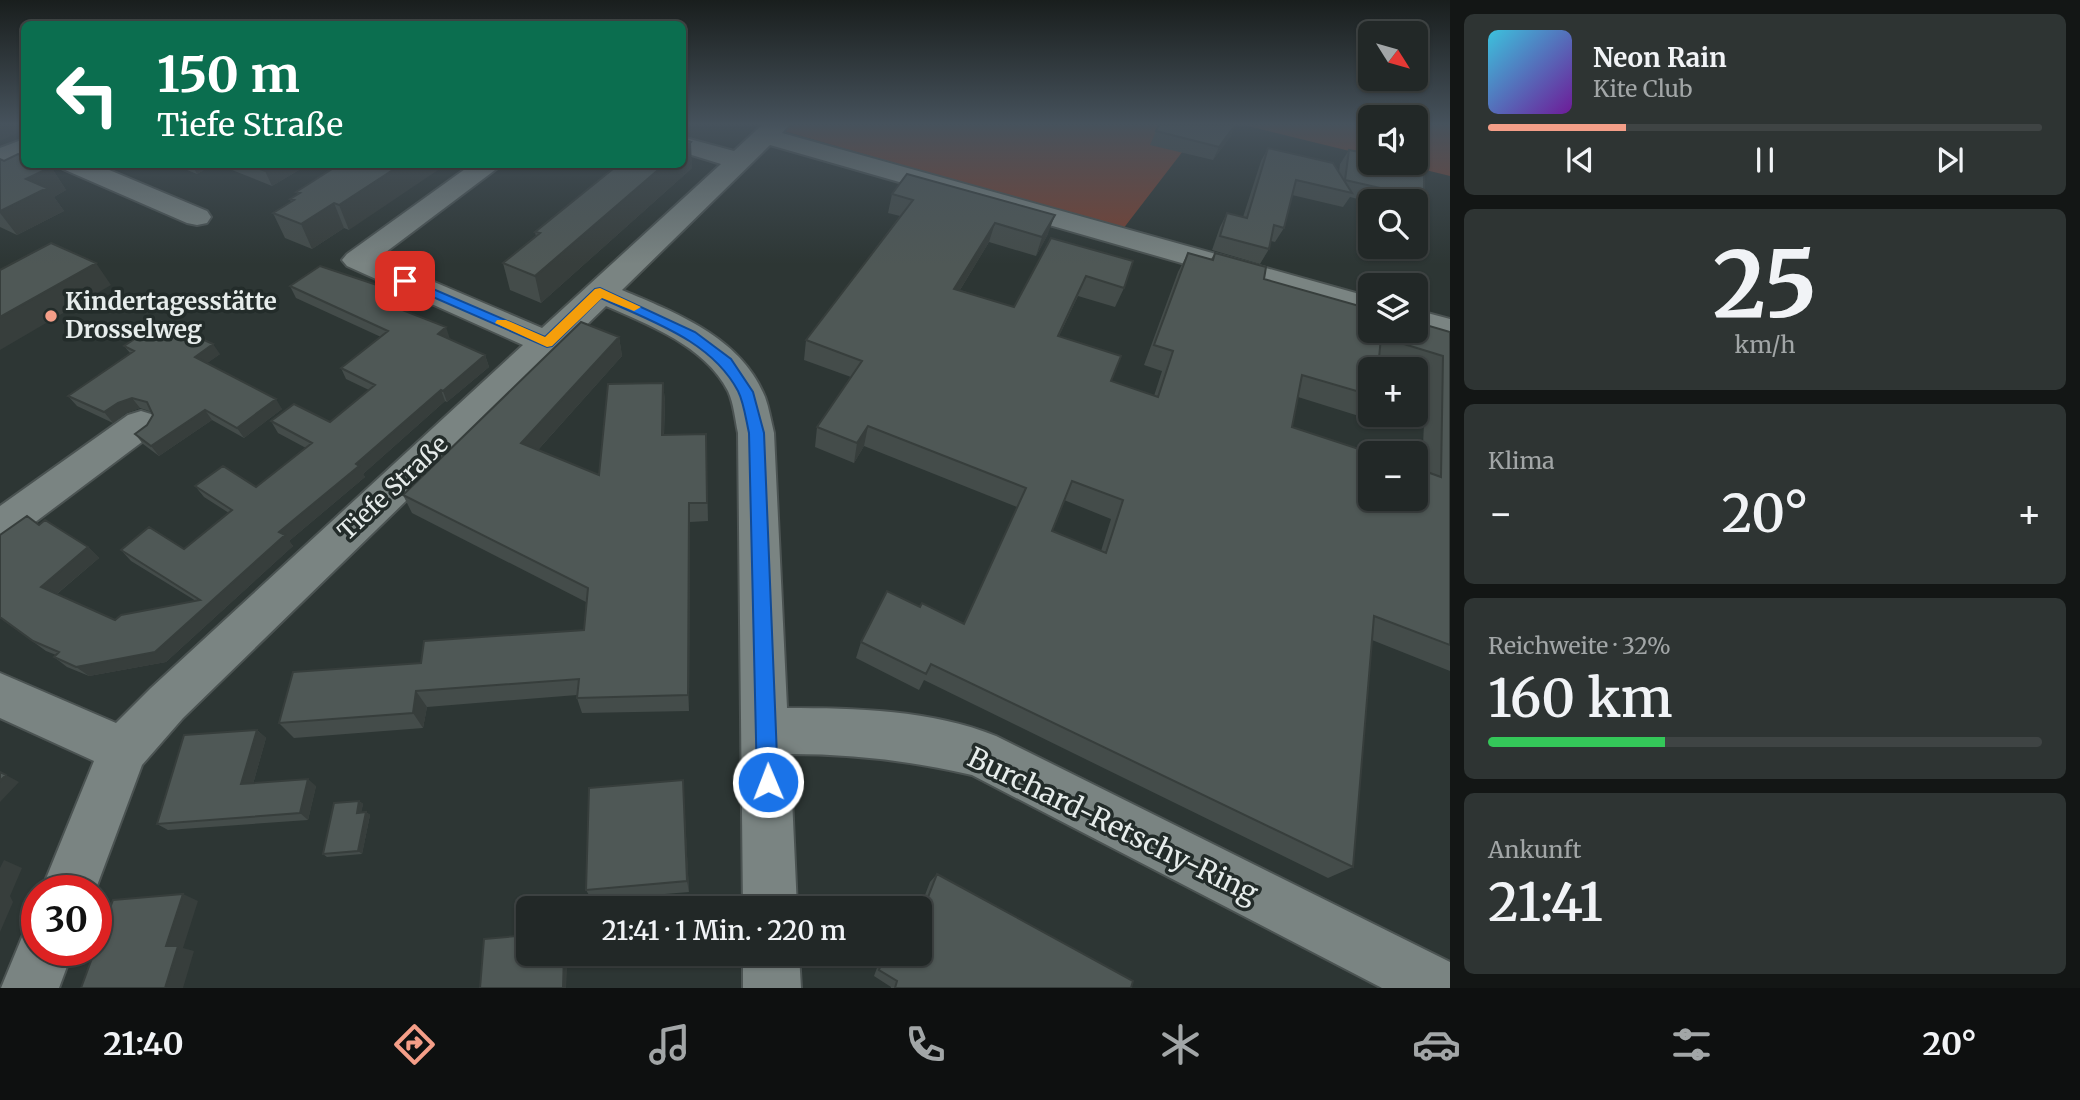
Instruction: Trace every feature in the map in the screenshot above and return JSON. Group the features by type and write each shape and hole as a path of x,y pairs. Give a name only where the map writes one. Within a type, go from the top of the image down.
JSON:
{"street":[{"path":"89,171 197,217"},
{"path":"480,171 358,260 547,343"},
{"name":"Tiefe Straße","path":"74,875 123,750 167,703 728,171"},
{"path":"871,171 1358,304"},
{"path":"600,292 690,335 727,362 746,392 756,433 770,896"},
{"path":"1428,323 1450,329"},
{"path":"0,527 141,424"},
{"path":"0,695 123,750"},
{"name":"Burchard-Retschy-Ring","path":"766,732 843,731 930,742 979,753 1441,988"},
{"path":"30,988 39,966"},
{"path":"771,966 772,988"}],"shaded area":[{"path":"923,171 1168,171 1123,229"},
{"path":"1430,171 1450,171 1450,176"}],"building":[{"path":"0,171 42,171 26,179 47,188 0,211"},
{"path":"329,171 391,171 339,205 334,203 301,224 273,213 294,200 290,199 300,193 296,192"},
{"path":"610,171 657,171 535,276 503,263 540,233 535,232"},
{"path":"1261,171 1338,171 1352,193 1296,180 1284,228 1274,225 1269,249 1220,236 1227,213 1247,218"},
{"path":"1346,171 1358,171 1358,175 1424,175 1424,189 1384,189 1345,180"},
{"path":"907,174 1055,215 1042,237 995,223 954,289 1014,307 1051,238 1133,261 1124,288 1086,276 1058,336 1121,356 1111,381 1158,397 1173,351 1154,345 1188,253 1213,260 1215,253 1266,267 1264,279 1358,306 1358,343 1380,343 1379,357 1358,357 1358,391 1302,375 1292,427 1358,449 1358,511 1428,511 1428,472 1441,477 1443,356 1401,343 1428,343 1428,326 1450,332 1450,645 1374,616 1353,867 931,664 926,674 861,642 887,591 920,607 922,603 964,624 1026,488 868,426 857,443 817,427 862,361 806,340 913,200 892,194","holes":["1072,481 1123,500 1106,553 1052,531"]},
{"path":"51,243 96,263 0,317 0,270"},
{"path":"320,266 383,287 379,291 401,299 392,306 446,327 438,334 485,355 441,390 356,464 359,466 279,532 285,535 155,652 76,667 54,657 59,652 33,641 0,617 0,535 27,516 39,525 45,520 88,547 41,587 115,620 121,615 200,600 121,550 149,527 184,549 232,510 195,486 223,466 256,487 312,443 271,421 294,404 330,422 375,385 341,368 388,331 290,286"},
{"path":"162,321 213,344 195,357 276,399 237,428 205,410 151,446 135,434 147,425 153,415 147,402 132,398 104,412 68,396 134,351 124,346"},
{"path":"581,322 619,337 521,443 599,475 608,384 663,383 662,435 706,434 707,503 689,503 688,695 577,698 579,679 416,691 413,713 279,723 293,672 421,663 424,641 584,630 588,588 403,495"},
{"path":"257,730 241,784 308,779 300,813 157,824 184,735"},
{"path":"683,780 687,881 586,890 589,788"},
{"path":"359,801 357,813 366,812 358,851 323,854 334,803"},
{"path":"937,874 1133,981 1131,988 895,988 897,981 879,970 880,966 932,966 932,896 928,896"},
{"path":"183,894 166,946 178,946 165,988 81,988 89,966 112,966 113,900"},
{"path":"516,936 516,966 564,966 563,988 480,988 484,939"}],"slow traffic":[{"path":"502,323 547,343 600,292 634,307"}],"place":[{"name":"Kindertagesstätte Drosselweg","path":"51,316"}],"route":[{"path":"405,281 547,343 600,292 690,335 727,362 746,392 756,433 768,782"}]}
